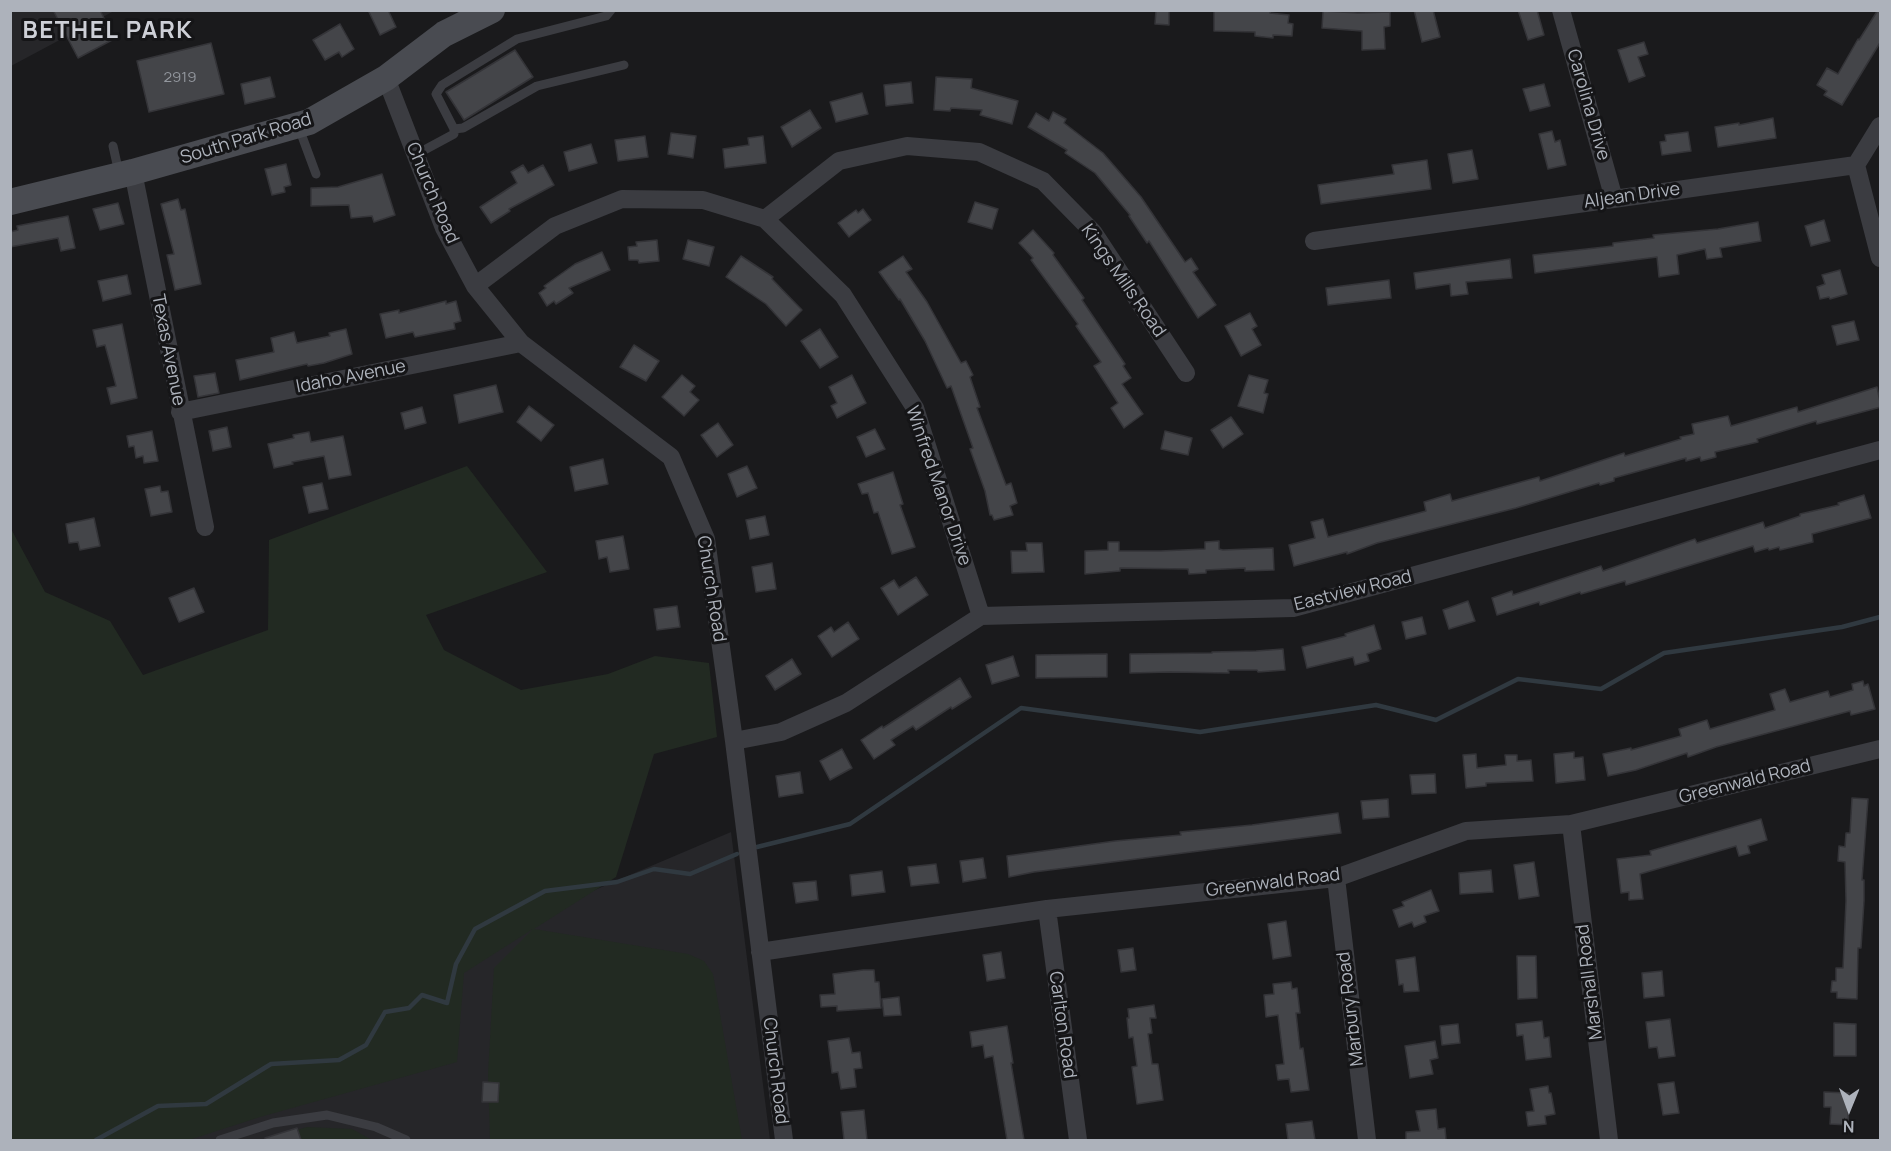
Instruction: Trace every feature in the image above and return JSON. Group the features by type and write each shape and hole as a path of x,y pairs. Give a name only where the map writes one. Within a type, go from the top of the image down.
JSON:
{"main road":[{"name":"South Park Road","path":"10,202 126,174 309,122 386,78 444,34 492,10"}],"street":[{"name":"Carolina Drive","path":"1561,10 1614,199"},
{"name":"Church Road","path":"386,78 444,228 475,285 521,342 671,457 706,539 784,1140"},
{"path":"1881,126 1856,165 1881,258"},
{"name":"Kings Mills Road","path":"765,219 839,161 908,146 979,152 1043,181 1093,232 1186,373"},
{"name":"Aljean Drive","path":"1314,241 1856,165"},
{"name":"Texas Avenue","path":"126,174 205,527"},
{"name":"Winfred Manor Drive","path":"475,285 555,226 622,199 703,200 765,219 843,295 915,408 981,616"},
{"name":"Idaho Avenue","path":"180,412 521,342"},
{"name":"Eastview Road","path":"981,616 1293,608 1881,450"},
{"path":"734,741 781,732 846,703 981,616"},
{"name":"Greenwald Road","path":"760,952 1047,909 1336,878 1466,831 1571,824 1881,749"},
{"name":"Marshall Road","path":"1571,824 1609,1140"},
{"name":"Marbury Road","path":"1336,878 1367,1140"},
{"name":"Carlton Road","path":"1047,909 1078,1140"}],"lane":[{"path":"415,154 454,134 454,129 436,94 442,85 517,39 606,16 611,10"},
{"path":"454,129 463,128 537,86 624,65"},
{"path":"298,125 316,174"},
{"path":"113,146 126,174"},
{"path":"220,1140 273,1123 327,1115 376,1127 406,1140"}],"shaded area":[{"path":"11,11 114,11 11,66"},
{"path":"467,466 547,572 426,615 444,650 521,690 608,674 655,656 709,663 717,737 654,754 616,877 534,929 688,954 704,961 713,974 742,1140 490,1140 488,1074 494,968 533,929 464,973 457,1062 260,1117 189,1140 11,1140 10,527 45,592 110,621 143,675 268,630 269,540"},
{"path":"731,832 770,1140 11,1140 11,1138"},
{"path":"307,1127 352,1129 372,1140 265,1140"}],"building":[{"path":"53,10 100,10 114,39 78,58"},
{"path":"368,10 388,10 396,27 380,35"},
{"path":"1156,10 1169,10 1169,25 1155,24"},
{"path":"1214,10 1271,10 1270,13 1289,15 1288,23 1293,24 1292,36 1273,35 1273,38 1255,36 1255,32 1214,31"},
{"path":"1414,10 1433,10 1440,37 1422,42"},
{"path":"1518,10 1537,10 1544,35 1528,40"},
{"path":"1878,10 1881,10 1881,41 1842,105 1824,95 1827,91 1817,85 1827,68 1838,74"},
{"path":"1323,11 1390,12 1390,26 1384,27 1385,49 1362,50 1362,31 1322,28"},
{"path":"340,24 354,49 342,57 339,52 325,60 313,40"},
{"path":"1644,42 1648,54 1638,57 1645,76 1629,82 1618,50"},
{"path":"211,43 224,94 149,112 137,61"},
{"path":"515,50 533,77 464,120 446,92"},
{"path":"270,77 275,97 245,104 241,84"},
{"path":"936,77 972,79 971,88 1018,101 1012,124 980,115 982,110 951,108 950,111 934,110"},
{"path":"911,82 913,103 886,106 884,85"},
{"path":"1544,84 1550,106 1530,111 1523,89"},
{"path":"862,93 868,114 836,122 830,102"},
{"path":"810,110 821,128 792,147 781,127"},
{"path":"1053,112 1066,119 1064,123 1103,153 1141,197 1185,262 1191,258 1198,269 1193,272 1216,305 1198,318 1149,241 1147,243 1130,215 1095,173 1065,153 1067,150 1028,127 1036,113 1049,121"},
{"path":"1773,118 1776,138 1718,147 1715,127"},
{"path":"1552,131 1555,142 1560,140 1566,165 1548,169 1539,134"},
{"path":"1688,132 1691,151 1662,155 1660,142 1666,141 1665,135"},
{"path":"671,133 696,136 693,158 668,154"},
{"path":"645,136 648,157 618,161 615,140"},
{"path":"763,136 766,163 725,168 723,149 749,145 748,138"},
{"path":"591,144 597,163 569,171 564,152"},
{"path":"1472,150 1478,179 1453,183 1448,154"},
{"path":"1427,160 1431,189 1321,204 1318,185 1394,174 1392,165"},
{"path":"286,164 291,185 284,187 285,192 272,195 265,169"},
{"path":"523,165 528,173 543,165 554,185 509,209 510,211 491,223 480,207 517,183 511,172"},
{"path":"382,174 395,215 374,222 372,216 351,218 349,205 311,206 311,188 338,187"},
{"path":"178,199 181,210 185,209 201,284 175,290 167,255 174,254 161,204"},
{"path":"975,202 998,209 992,229 968,222"},
{"path":"118,203 124,224 100,230 93,209"},
{"path":"863,209 871,220 849,237 838,223 856,210 858,213"},
{"path":"68,216 75,248 61,251 58,238 10,247 10,232 18,230 17,226"},
{"path":"1824,220 1830,241 1811,246 1805,226"},
{"path":"1758,222 1761,241 1720,248 1722,257 1707,259 1705,249 1677,255 1679,274 1659,277 1657,257 1535,273 1533,255 1613,246 1613,243 1654,238 1653,235 1718,229"},
{"path":"1033,230 1054,253 1053,255 1084,298 1082,300 1125,364 1123,366 1131,378 1122,384 1143,414 1124,428 1111,408 1118,403 1094,366 1101,362 1076,326 1078,324 1031,260 1033,258 1019,243"},
{"path":"657,240 659,261 639,263 638,260 629,260 628,247 637,246 636,242"},
{"path":"688,240 714,247 709,266 683,259"},
{"path":"602,252 610,270 569,288 573,293 556,304 554,301 547,306 539,293 546,288 544,286 575,264"},
{"path":"741,256 773,277 772,279 802,310 786,326 766,304 726,277"},
{"path":"903,256 912,269 906,272 927,302 961,363 966,361 973,375 970,377 980,407 977,408 1006,485 1011,483 1017,503 1010,506 1013,515 994,520 990,515 985,491 970,449 973,448 951,386 947,388 925,341 900,299 879,272"},
{"path":"1510,259 1512,278 1466,282 1468,294 1451,296 1450,284 1416,289 1414,273"},
{"path":"1840,270 1847,294 1830,299 1829,297 1820,299 1817,287 1825,284 1822,275"},
{"path":"127,275 131,294 103,301 98,281"},
{"path":"1389,280 1391,298 1328,305 1326,288"},
{"path":"446,301 446,304 456,301 461,321 454,323 455,329 415,337 413,332 386,338 380,314 399,310 399,313"},
{"path":"1250,313 1257,326 1252,329 1261,345 1241,356 1225,326"},
{"path":"1854,321 1859,340 1837,345 1832,326"},
{"path":"122,324 137,398 111,404 107,388 116,386 105,345 97,347 93,330"},
{"path":"346,329 352,354 324,363 308,366 307,364 240,380 236,360 274,352 271,338 294,332 297,343 330,336 329,333"},
{"path":"820,329 838,357 820,368 801,341"},
{"path":"634,345 659,361 646,381 620,367"},
{"path":"215,373 219,393 198,397 194,376"},
{"path":"682,375 695,386 690,392 699,400 684,416 662,397"},
{"path":"852,375 866,403 837,418 831,406 837,403 829,387"},
{"path":"1249,375 1268,380 1264,393 1268,394 1263,413 1238,406"},
{"path":"496,385 503,412 459,423 454,395"},
{"path":"1877,387 1881,407 1817,424 1816,421 1757,439 1758,442 1715,452 1716,457 1701,461 1700,457 1686,461 1686,458 1614,478 1614,481 1600,485 1599,483 1516,508 1377,543 1347,554 1347,552 1294,566 1289,545 1315,538 1311,522 1323,519 1328,537 1426,511 1424,502 1450,494 1452,501 1539,477 1540,481 1624,453 1625,456 1681,439 1680,437 1694,434 1692,424 1728,416 1731,426 1797,407 1798,412"},
{"path":"529,406 554,425 541,441 517,422"},
{"path":"422,407 426,423 405,429 401,413"},
{"path":"1231,417 1243,434 1223,448 1211,430"},
{"path":"718,423 733,445 717,457 701,435"},
{"path":"227,427 231,447 213,451 209,431"},
{"path":"875,429 885,449 866,457 857,437"},
{"path":"152,431 158,461 144,463 143,456 136,458 134,446 129,447 127,436"},
{"path":"1165,431 1192,438 1188,455 1161,449"},
{"path":"309,432 311,442 343,436 351,475 329,479 324,456 274,468 268,444"},
{"path":"603,459 608,484 575,491 570,467"},
{"path":"747,466 757,488 737,497 728,474"},
{"path":"893,472 903,504 900,505 915,547 892,554 878,512 874,513 868,493 862,494 858,484"},
{"path":"322,483 328,509 309,513 303,487"},
{"path":"160,486 161,492 168,491 172,512 151,516 145,489"},
{"path":"1864,495 1871,518 1812,534 1813,542 1780,550 1779,547 1755,552 1753,546 1626,585 1625,581 1497,615 1492,598 1512,591 1513,595 1601,566 1603,571 1695,539 1697,543 1763,522 1765,528 1800,516 1800,514 1839,505 1838,503"},
{"path":"765,516 769,535 750,539 746,520"},
{"path":"94,518 100,546 80,550 78,542 69,543 66,524"},
{"path":"623,536 629,569 610,572 607,557 599,559 596,541"},
{"path":"1219,541 1219,549 1223,550 1273,548 1274,570 1245,571 1245,568 1206,570 1206,573 1189,574 1188,569 1120,568 1120,571 1085,574 1085,551 1108,550 1108,542 1119,542 1119,551 1160,551 1205,549 1205,542"},
{"path":"1026,543 1042,543 1044,572 1012,573 1011,551 1027,551"},
{"path":"772,563 776,589 756,592 752,567"},
{"path":"916,577 928,595 898,615 881,588 894,580 899,588"},
{"path":"194,588 204,612 179,622 169,598"},
{"path":"1468,601 1475,621 1449,629 1443,610"},
{"path":"677,606 680,627 657,630 654,609"},
{"path":"1422,617 1426,634 1406,639 1402,622"},
{"path":"848,622 859,639 832,657 818,636 831,627 834,632"},
{"path":"1374,625 1381,649 1367,654 1369,661 1355,665 1353,657 1307,668 1302,647 1346,636 1345,634"},
{"path":"1283,649 1285,670 1258,672 1257,670 1228,670 1229,673 1130,673 1130,654"},
{"path":"1107,654 1107,677 1036,678 1036,655"},
{"path":"1013,656 1019,676 992,684 986,665"},
{"path":"792,659 801,674 775,690 766,676"},
{"path":"960,678 971,697 916,730 913,726 891,740 895,745 874,759 861,740"},
{"path":"1863,681 1864,686 1868,684 1875,709 1851,715 1850,711 1716,747 1688,757 1687,753 1636,770 1608,776 1603,754 1631,748 1631,750 1681,736 1679,729 1707,720 1710,729 1775,710 1770,694 1785,689 1790,702 1828,691 1830,697 1853,690 1852,684"},
{"path":"842,749 852,768 830,780 820,761"},
{"path":"1574,752 1574,758 1583,757 1585,780 1556,783 1554,754"},
{"path":"1476,754 1477,768 1506,765 1505,755 1517,755 1517,761 1531,760 1533,781 1486,783 1486,786 1466,788 1463,755"},
{"path":"800,772 803,793 779,797 776,776"},
{"path":"1435,774 1436,793 1412,794 1410,775"},
{"path":"1852,798 1868,799 1862,880 1864,880 1864,901 1861,948 1858,948 1857,999 1837,998 1837,992 1831,992 1832,981 1836,981 1836,968 1843,968 1845,862 1838,861 1839,846 1845,847 1846,833 1850,833"},
{"path":"1388,799 1389,817 1363,819 1361,801"},
{"path":"1338,813 1341,833 1009,877 1007,856"},
{"path":"1761,819 1767,840 1748,846 1750,853 1739,856 1736,846 1640,874 1643,899 1629,900 1629,892 1621,893 1617,859 1651,855 1650,851"},
{"path":"983,858 986,878 963,882 960,861"},
{"path":"1534,862 1539,896 1519,899 1514,865"},
{"path":"936,864 939,883 911,886 908,867"},
{"path":"1491,870 1493,892 1460,894 1459,873"},
{"path":"882,871 885,892 852,896 850,875"},
{"path":"816,881 818,900 796,903 793,883"},
{"path":"1431,890 1439,911 1424,916 1426,922 1414,927 1412,922 1399,927 1393,910 1404,906 1402,902"},
{"path":"1286,921 1291,956 1273,959 1268,924"},
{"path":"1133,948 1136,970 1121,972 1118,950"},
{"path":"1001,952 1005,978 987,981 983,955"},
{"path":"1517,956 1536,956 1537,998 1518,999"},
{"path":"1415,957 1419,991 1404,992 1403,984 1399,985 1396,960"},
{"path":"874,970 875,982 879,982 881,1008 837,1011 837,1006 821,1007 820,995 835,994 833,974"},
{"path":"1662,971 1664,996 1644,998 1642,973"},
{"path":"1291,982 1292,989 1297,988 1300,1013 1296,1013 1300,1049 1303,1048 1309,1090 1291,1092 1289,1079 1278,1080 1276,1065 1284,1064 1278,1015 1266,1017 1264,995 1274,994 1273,984"},
{"path":"899,997 901,1015 884,1016 882,999"},
{"path":"1154,1005 1156,1018 1150,1018 1152,1033 1148,1034 1152,1064 1158,1064 1163,1100 1137,1104 1132,1067 1137,1066 1133,1037 1129,1038 1128,1009"},
{"path":"1670,1019 1675,1056 1659,1058 1657,1047 1649,1048 1646,1022"},
{"path":"1542,1021 1544,1038 1549,1037 1551,1057 1526,1060 1523,1035 1517,1036 1516,1024"},
{"path":"1834,1023 1856,1024 1856,1056 1834,1056"},
{"path":"1458,1024 1460,1043 1442,1045 1440,1026"},
{"path":"1007,1026 1024,1140 1007,1140 993,1056 985,1058 983,1045 972,1047 970,1032"},
{"path":"849,1038 852,1053 860,1052 862,1068 854,1069 856,1087 841,1089 838,1072 832,1073 828,1041"},
{"path":"1435,1041 1438,1058 1430,1060 1433,1074 1410,1078 1405,1046"},
{"path":"483,1082 499,1083 498,1102 482,1102"},
{"path":"1674,1082 1679,1113 1663,1115 1658,1084"},
{"path":"1548,1086 1555,1114 1545,1116 1546,1124 1528,1126 1526,1112 1534,1111 1530,1089"},
{"path":"1824,1092 1849,1093 1848,1125 1830,1124 1831,1107 1824,1107"},
{"path":"1436,1109 1438,1129 1445,1128 1446,1140 1406,1140 1406,1132 1420,1131 1416,1111"},
{"path":"864,1110 867,1140 844,1140 841,1112"},
{"path":"1312,1121 1315,1140 1288,1140 1286,1124"},
{"path":"297,1128 301,1140 265,1140 265,1138"}],"waterway":[{"path":"757,847 850,824 1021,708 1200,732 1376,705 1436,720 1518,679 1601,689 1664,653 1842,627 1880,617"},
{"path":"96,1140 158,1106 206,1104 271,1064 339,1060 366,1045 385,1012 409,1008 422,995 447,1003 456,964 475,929 545,891 617,882 654,869 690,874 737,854"}],"district":[{"name":"BETHEL PARK","path":"108,31"}]}
